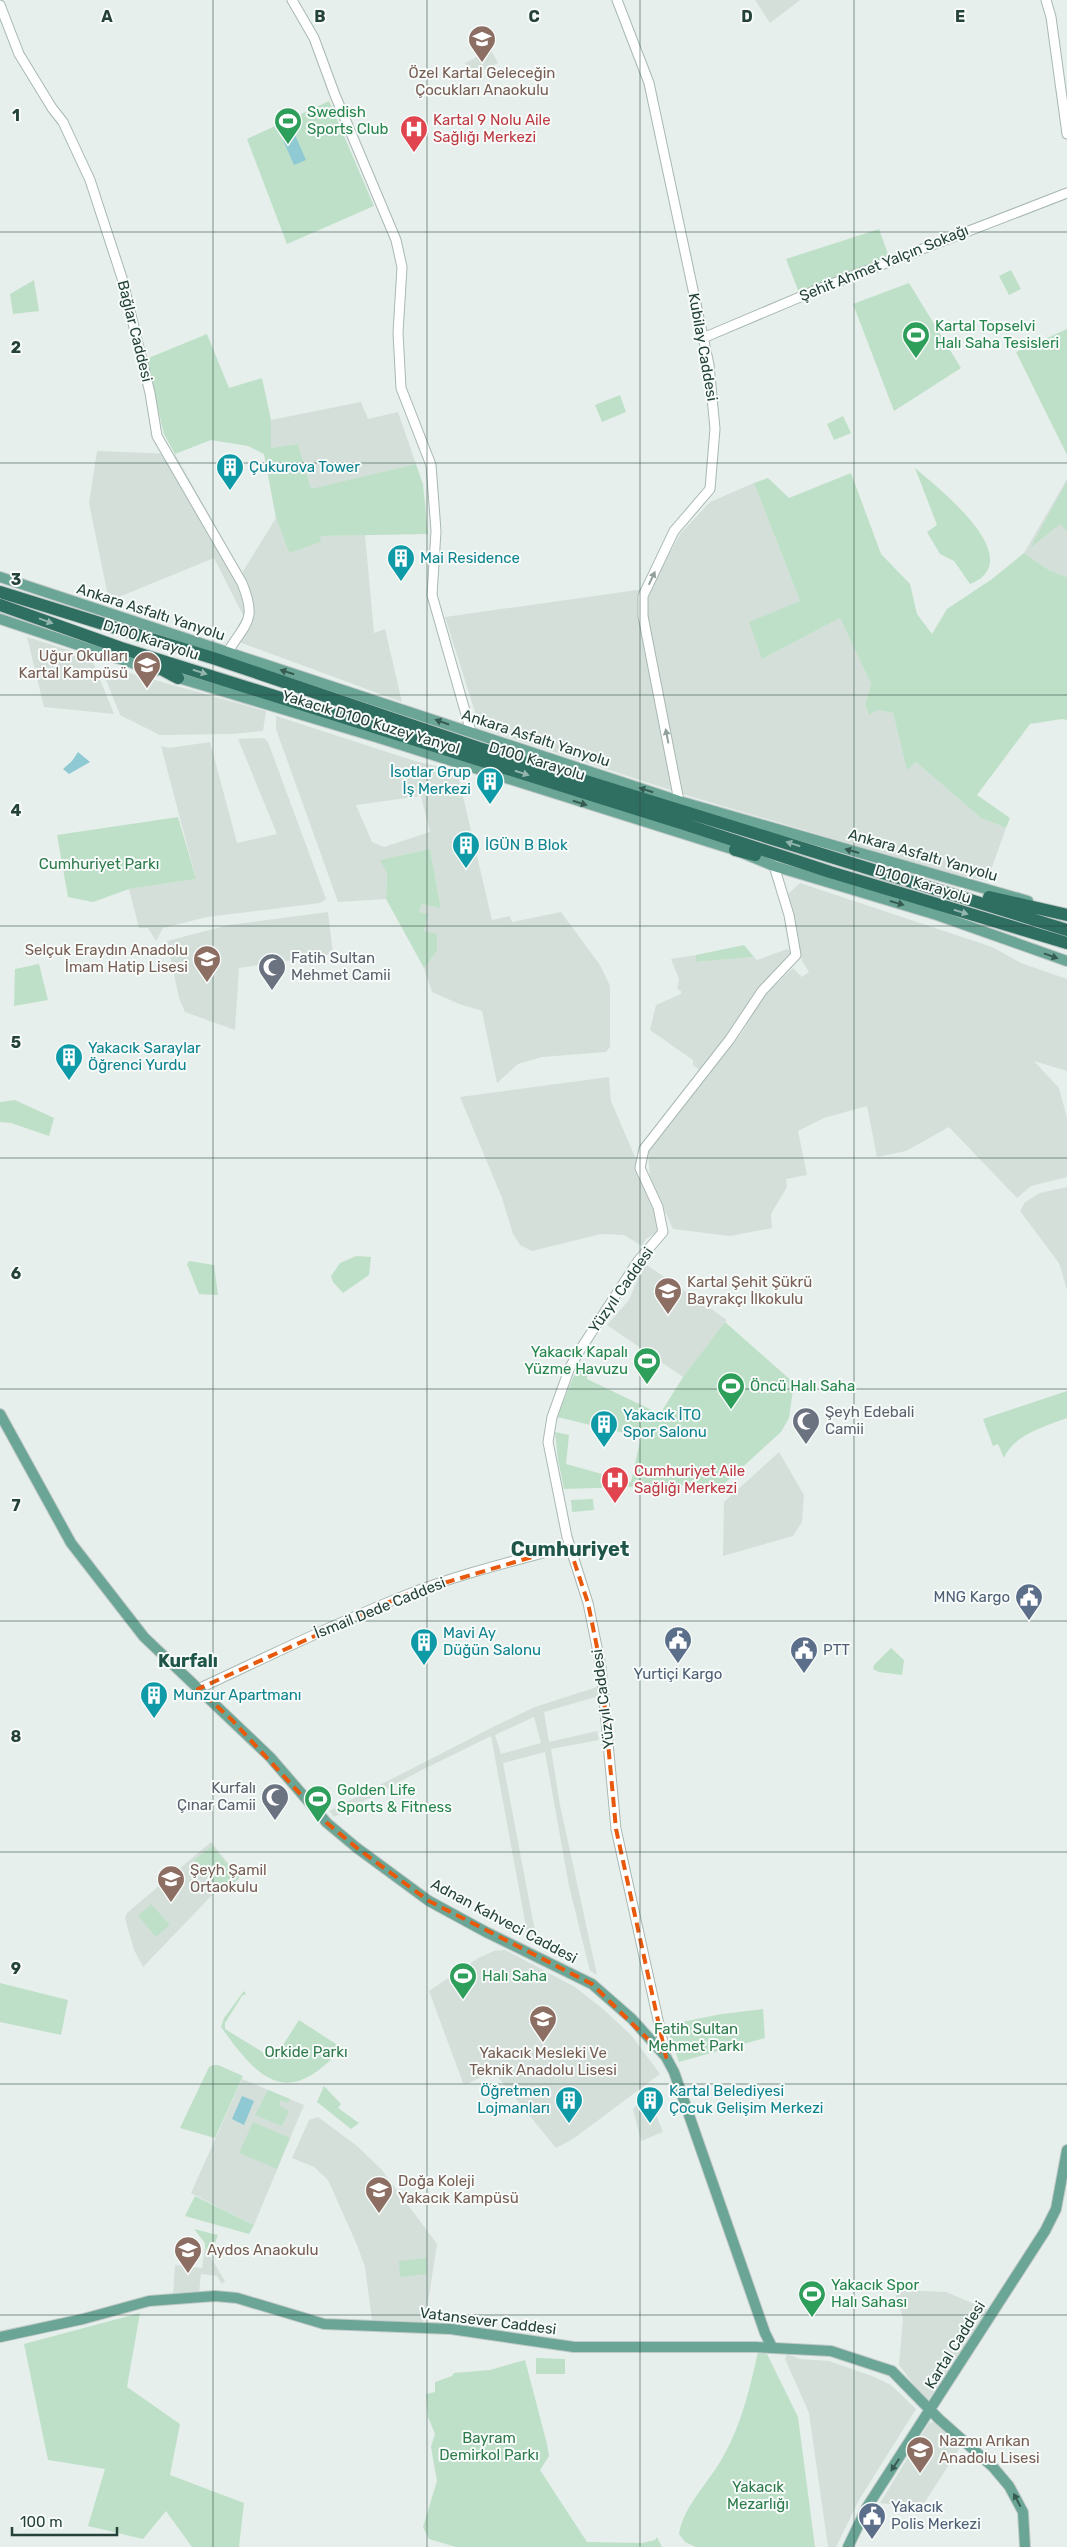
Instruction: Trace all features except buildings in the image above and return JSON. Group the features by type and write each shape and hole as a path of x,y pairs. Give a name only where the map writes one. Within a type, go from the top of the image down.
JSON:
{"highway":[{"name":"D100 Karayolu","path":"0,592 216,659 479,748 1067,930"},
{"name":"D100 Karayolu","path":"0,605 121,648 666,818 830,872 1067,943"},
{"path":"121,648 178,678"},
{"path":"674,799 723,823"},
{"path":"735,850 830,872"},
{"path":"940,890 981,895 1067,914"},
{"path":"1013,928 1067,949"}],"main road":[{"name":"Ankara Asfaltı Yanyolu","path":"0,577 674,799 1014,896 1067,914"},
{"name":"Yakacık D100 Kuzey Yanyol","path":"0,619 178,678 376,737 735,850"},
{"path":"735,850 774,866 938,915 1067,961"},
{"name":"Adnan Kahveci Caddesi","path":"0,1414 71,1543 144,1637 270,1757 327,1823 356,1848 430,1901 486,1932 592,1984 632,2020 666,2057 674,2072 765,2333 772,2348"},
{"name":"Kartal Caddesi","path":"848,2547 867,2507 932,2410 1045,2231 1056,2209 1067,2150"},
{"name":"Vatansever Caddesi","path":"0,2338 83,2319 149,2300 215,2296 237,2298 324,2324 451,2329 574,2347 772,2348 831,2351 892,2371 993,2467 1009,2486 1025,2520 1024,2547"}],"street":[{"path":"292,0 314,38 396,240 402,267 398,333 401,388 431,465 436,531 432,595 471,732"},
{"name":"Kubilay Caddesi","path":"617,0 649,83 709,365 714,410 710,489 674,531 644,596 643,616 674,799"},
{"path":"1046,0 1051,17 1067,134"},
{"name":"Bağlar Caddesi","path":"0,5 19,54 51,107 63,122 90,180 122,278 150,393 156,436 242,583 250,603 251,614 227,653"},
{"name":"Şehit Ahmet Yalçın Sokağı","path":"702,338 819,289 1067,192"},
{"name":"Yüzyıl Caddesi","path":"666,2057 616,1829 601,1667 588,1603 569,1546 548,1442 552,1417 570,1367 638,1261 663,1232 658,1207 640,1168 644,1149 730,1039 762,991 796,955 789,915 774,866"},
{"name":"İsmail Dede Caddesi","path":"198,1690 364,1611 460,1576 569,1546"}],"highlighted area":[{"path":"569,1546 588,1603 601,1667 616,1829 666,2057 592,1984 429,1901 357,1848 327,1823 232,1720 198,1689 407,1594"}],"shaded area":[{"path":"755,0 800,0 770,23"},
{"name":"Özel Kartal Geleceğin Çocukları Anaokulu","path":"491,50 498,63 472,76 465,63"},
{"path":"361,402 368,419 398,412 416,464 311,490 298,444 271,448 271,420"},
{"path":"97,451 175,454 242,573 276,518 289,553 321,541 319,536 365,535 374,633 385,629 402,702 236,641 249,627 214,558 109,601 89,503"},
{"path":"1067,479 1067,577 1049,570 1024,553"},
{"path":"754,483 800,601 762,659 840,618 871,684 865,705 868,714 878,710 893,713 907,769 916,762 981,818 1006,828 987,881 905,864 841,841 686,795 480,728 445,617 651,588 680,534 710,502"},
{"path":"27,637 91,657 114,714 44,707"},
{"name":"Uğur Okulları Kartal Kampüsü","path":"108,667 266,711 263,731 232,734 160,735 120,715 104,675"},
{"path":"276,716 415,761 457,771 492,920 510,916 512,922 561,912 600,965 610,986 610,1047 606,1052 542,1057 518,1064 497,1083 482,1011 459,1004 432,992 424,968 437,951 424,931 419,912 422,904 441,907 430,849 381,860 387,873 386,899 338,902 276,729","holes":["421,796 430,832 384,847 372,842 356,805"]},
{"path":"264,738 268,742 326,899 320,903 207,917 163,928 156,941 148,928 139,928 129,889 196,879 161,746 169,748 210,742 237,843 277,834 238,739"},
{"path":"800,883 992,947 1021,963 1067,979 1067,1071 1034,1061 1059,1088 1067,1118 1067,1177 1031,1186 1017,1198 949,1127 906,1151 877,1157 867,1106 824,1118 798,1131 807,1175 786,1179 787,1187 771,1214 772,1228 730,1236 673,1229 650,1177 648,1152 743,1031 760,1000 793,968 802,977 809,972 802,961 787,895"},
{"path":"328,912 333,954 239,968 235,1030 185,1012 179,998 167,941 229,925"},
{"path":"787,949 790,951 790,955 784,966 701,1071 693,1065 693,1060 650,1030 656,1005 681,994 681,991 677,989 679,979 671,959 696,955 697,962 754,957 757,960"},
{"path":"609,1077 611,1101 643,1176 661,1227 659,1231 646,1239 642,1246 624,1235 601,1234 532,1251 520,1245 513,1234 502,1198 460,1097"},
{"path":"1067,1187 1067,1290 1059,1263 1020,1211 1025,1202 1040,1193"},
{"name":"Kartal Şehit Şükrü Bayrakçı İlkokulu","path":"644,1263 727,1320 683,1377 607,1325 629,1300"},
{"path":"779,1452 804,1495 802,1522 793,1536 723,1556 724,1502"},
{"path":"600,1686 599,1696 544,1712 549,1742 597,1731 599,1740 551,1749 560,1805 597,1975 590,1971 569,1886 545,1752 503,1763 537,1942 528,1938 491,1736 334,1817 329,1811 535,1707","holes":["534,1717 541,1743 501,1754 495,1735"]},
{"name":"Şeyh Şamil Ortaokulu","path":"211,1842 240,1878 222,1894 218,1889 143,1967 134,1950 125,1918 127,1913"},
{"name":"Yakacık Mesleki Ve Teknik Anadolu Lisesi","path":"505,1950 575,1987 603,2009 631,2035 660,2074 573,2139 556,2148 493,2071 467,2084 463,2083 429,1991 478,1958 494,1951"},
{"path":"242,2079 304,2105 254,2225 191,2193"},
{"path":"648,2095 663,2132 641,2141 633,2109"},
{"name":"Doğa Koleji Yakacık Kampüsü","path":"318,2117 357,2146 381,2169 437,2244 423,2322 372,2320 365,2267 328,2180 314,2167 292,2158 309,2120"},
{"name":"Aydos Anaokulu","path":"205,2248 225,2281 222,2284 217,2276 201,2274 199,2293 173,2295 175,2265 202,2268"},
{"path":"894,2290 946,2292 989,2310 927,2402 899,2365 903,2318"},
{"path":"787,2354 800,2359 829,2361 872,2376 891,2385 916,2409 859,2500 836,2547 828,2547 809,2413 785,2359"},
{"name":"Nazmı Arıkan Anadolu Lisesi","path":"934,2422 961,2446 921,2508 880,2503 929,2423"}],"green space":[{"path":"329,101 374,206 287,244 247,139"},
{"path":"879,229 889,257 799,293 786,259"},
{"path":"1011,270 1021,289 1009,295 999,276"},
{"path":"34,280 39,311 13,314 10,294"},
{"path":"909,283 961,368 894,411 853,304"},
{"path":"1067,329 1067,455 1016,352"},
{"path":"207,334 229,388 262,378 271,420 271,448 298,444 311,489 416,464 423,484 428,534 320,536 321,542 289,553 276,518 264,454 248,446 211,440 175,454 164,434 146,359"},
{"path":"620,395 626,412 602,422 595,405"},
{"path":"843,416 851,433 834,440 827,424"},
{"path":"915,468 953,502 980,534 988,549 990,564 983,576 977,581 970,584 954,561 940,554 927,532 937,525"},
{"path":"851,473 881,554 910,584 917,614 932,634 947,609 992,579 1024,553 1049,570 1067,577 1067,720 1062,719 1030,724 977,795 1010,818 1006,828 981,818 916,762 907,770 893,713 878,710 869,715 865,705 871,684 840,618 762,659 749,622 800,601 754,483 768,478 789,498"},
{"path":"1067,481 1067,531 1060,524 1030,548"},
{"name":"Cumhuriyet Parkı","path":"178,817 196,879 129,889 93,902 68,897 57,835"},
{"path":"430,849 441,908 422,904 419,912 428,914 424,931 437,934 437,951 424,968 386,899 387,873 380,860"},
{"path":"744,945 754,957 696,962 696,955"},
{"path":"39,964 48,1000 14,1006 15,969"},
{"path":"15,1100 54,1118 49,1136 11,1123 0,1122 0,1102"},
{"path":"356,1256 371,1257 369,1275 343,1293 333,1282 331,1276 340,1263"},
{"path":"189,1261 214,1265 218,1295 199,1294 187,1264"},
{"path":"725,1322 794,1383 789,1418 781,1432 724,1484 564,1489 555,1432 569,1435 566,1464 631,1482 641,1437 557,1417 577,1368 587,1369 587,1379 660,1414 683,1377"},
{"path":"1067,1391 1067,1418 1022,1437 1008,1450 1004,1458 998,1444 993,1446 983,1419"},
{"path":"593,1499 594,1510 572,1512 571,1500"},
{"path":"891,1648 904,1660 902,1675 879,1672 873,1669 874,1665"},
{"path":"212,1846 239,1878 222,1892 194,1860"},
{"path":"151,1904 170,1925 156,1937 138,1916"},
{"path":"0,1983 68,2000 61,2035 0,2022"},
{"name":"Orkide Parkı","path":"244,1991 246,1994 242,1996 225,2023 225,2029 274,2059 299,2020 342,2048 323,2067 306,2078 291,2082 276,2081 263,2074 249,2062 221,2027 224,2018"},
{"name":"Fatih Sultan Mehmet Parkı","path":"763,2009 765,2038 679,2062 666,2025 722,2014"},
{"path":"218,2065 243,2076 215,2138 180,2128 209,2067"},
{"path":"324,2086 341,2104 338,2108 359,2123 351,2129 317,2102"},
{"path":"268,2090 290,2099 288,2103 281,2100 279,2104 289,2111 282,2126 255,2115"},
{"path":"253,2122 290,2138 277,2169 239,2153"},
{"path":"195,2196 254,2225 249,2234 185,2216"},
{"path":"194,2229 218,2235 210,2256 205,2248 205,2243"},
{"path":"426,2258 427,2274 400,2277 399,2261"},
{"path":"140,2313 127,2387 180,2424 170,2475 244,2503 239,2547 192,2547 166,2511 143,2539 88,2526 105,2469 48,2460 24,2344"},
{"name":"Yakacık Mezarlığı","path":"758,2352 767,2354 798,2417 815,2547 696,2547 685,2542 679,2534 682,2523 692,2503 718,2465 736,2430 745,2405"},
{"path":"536,2358 565,2359 565,2374 536,2374"},
{"name":"Bayram Demirkol Parkı","path":"525,2360 549,2456 540,2470 587,2542 642,2543 655,2540 657,2537 662,2547 456,2547 429,2539 423,2527 437,2481 431,2447 435,2434 428,2417 426,2394 435,2392 435,2382 452,2376 454,2373 490,2370"}],"water":[{"path":"295,135 306,160 294,165 283,140"},
{"path":"78,752 90,762 69,774 63,769"},
{"path":"242,2096 254,2101 244,2125 232,2119"}],"place":[{"name":"Özel Kartal Geleceğin Çocukları Anaokulu","path":"482,63"},
{"name":"Swedish Sports Club","path":"288,145"},
{"name":"Kartal 9 Nolu Aile Sağlığı Merkezi","path":"414,153"},
{"name":"Kartal Topselvi Halı Saha Tesisleri","path":"916,359"},
{"name":"Çukurova Tower","path":"230,491"},
{"name":"Mai Residence","path":"401,582"},
{"name":"Uğur Okulları Kartal Kampüsü","path":"147,689"},
{"name":"İsotlar Grup İş Merkezi","path":"490,805"},
{"name":"İGÜN B Blok","path":"466,869"},
{"name":"Selçuk Eraydın Anadolu İmam Hatip Lisesi","path":"207,983"},
{"name":"Fatih Sultan Mehmet Camii","path":"272,991"},
{"name":"Yakacık Saraylar Öğrenci Yurdu","path":"69,1081"},
{"name":"Kartal Şehit Şükrü Bayrakçı İlkokulu","path":"668,1315"},
{"name":"Yakacık Kapalı Yüzme Havuzu","path":"647,1385"},
{"name":"Öncü Halı Saha","path":"731,1410"},
{"name":"Şeyh Edebali Camii","path":"806,1445"},
{"name":"Yakacık İTO Spor Salonu","path":"604,1448"},
{"name":"Cumhuriyet Aile Sağlığı Merkezi","path":"615,1504"},
{"name":"MNG Kargo","path":"1029,1621"},
{"name":"Yurtiçi Kargo","path":"678,1664"},
{"name":"Mavi Ay Düğün Salonu","path":"424,1666"},
{"name":"PTT","path":"804,1674"},
{"name":"Munzur Apartmanı","path":"154,1719"},
{"name":"Kurfalı Çınar Camii","path":"275,1821"},
{"name":"Golden Life Sports & Fitness","path":"318,1823"},
{"name":"Şeyh Şamil Ortaokulu","path":"171,1903"},
{"name":"Halı Saha","path":"463,2000"},
{"name":"Yakacık Mesleki Ve Teknik Anadolu Lisesi","path":"543,2043"},
{"name":"Öğretmen Lojmanları","path":"569,2124"},
{"name":"Kartal Belediyesi Çocuk Gelişim Merkezi","path":"650,2124"},
{"name":"Doğa Koleji Yakacık Kampüsü","path":"379,2214"},
{"name":"Aydos Anaokulu","path":"188,2274"},
{"name":"Yakacık Spor Halı Sahası","path":"812,2318"},
{"name":"Nazmı Arıkan Anadolu Lisesi","path":"920,2474"},
{"name":"Yakacık Polis Merkezi","path":"872,2540"}],"district":[{"name":"Cumhuriyet","path":"570,1549"},
{"name":"Kurfalı","path":"188,1661"}]}
